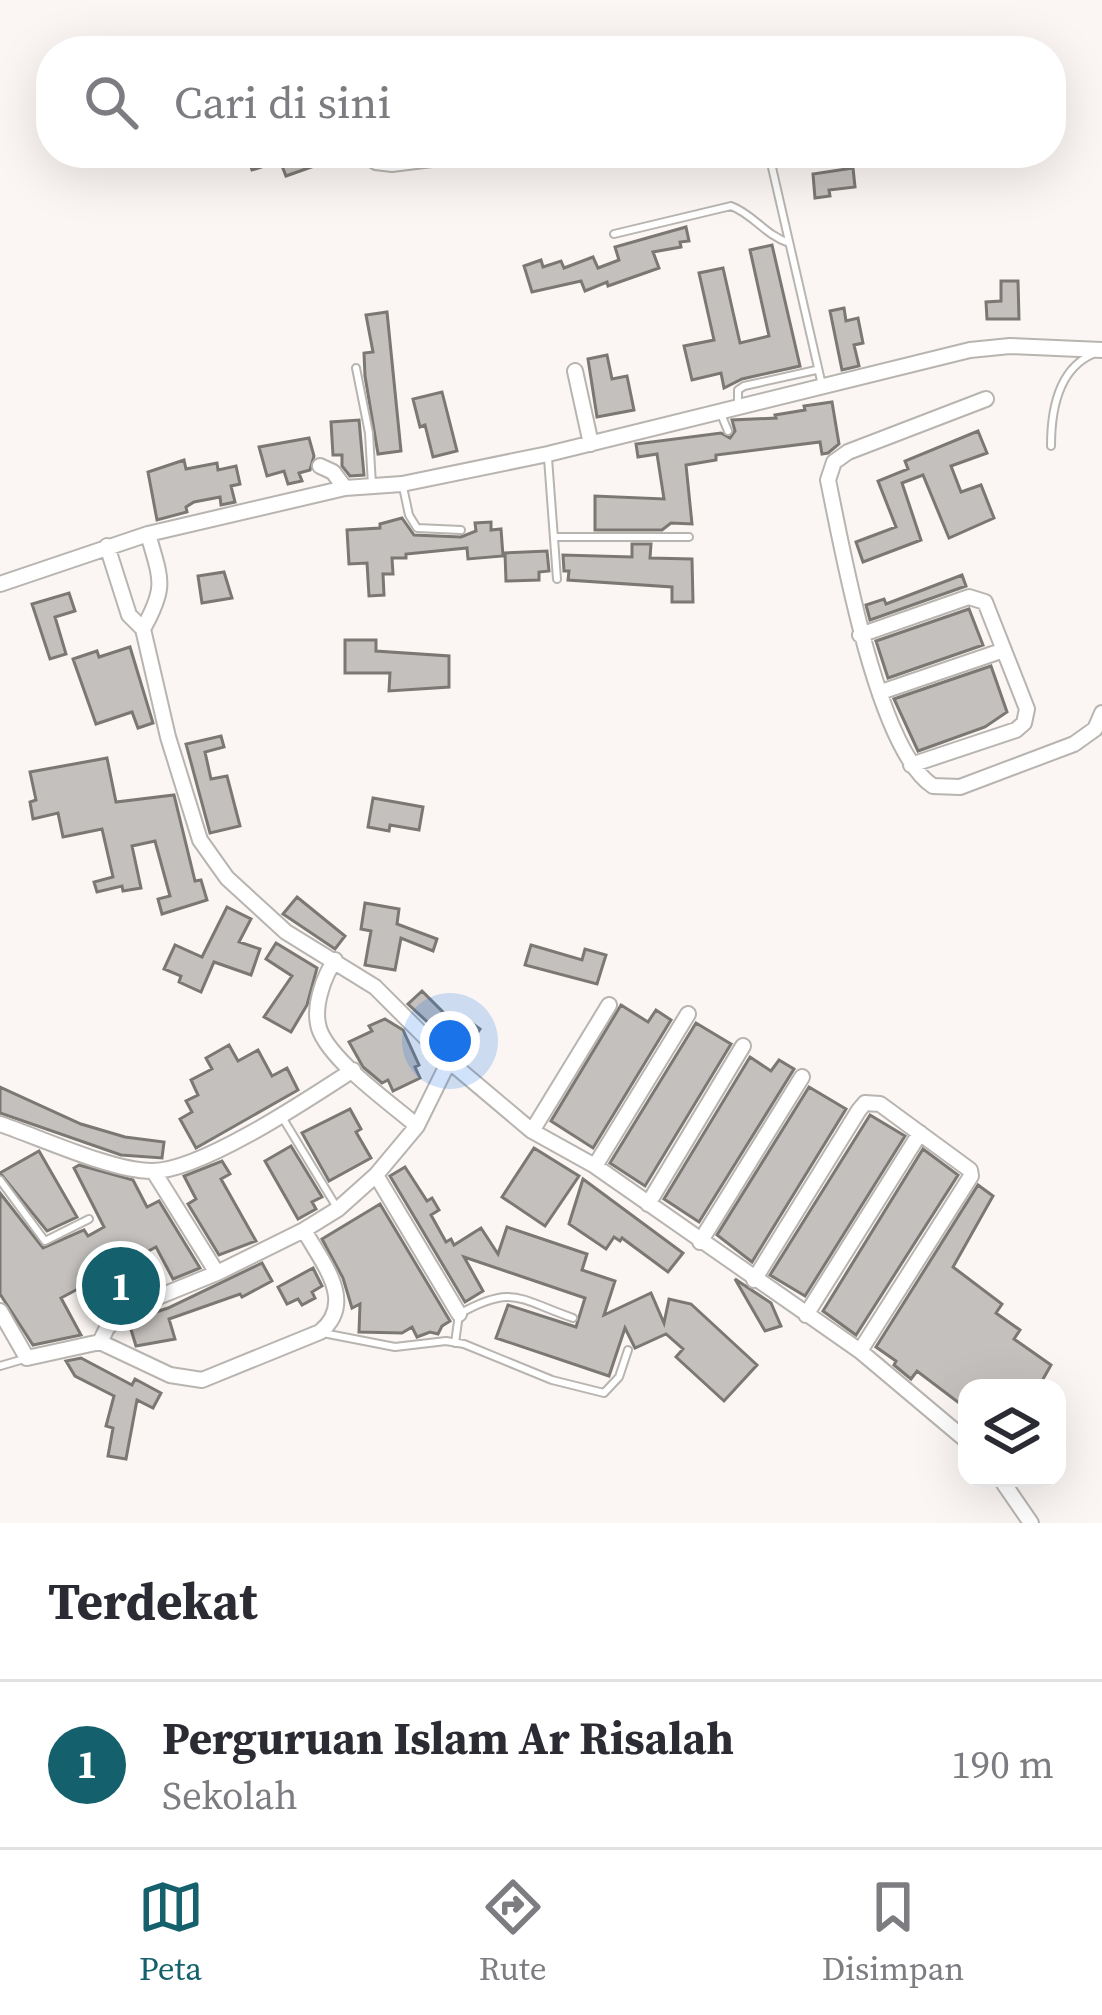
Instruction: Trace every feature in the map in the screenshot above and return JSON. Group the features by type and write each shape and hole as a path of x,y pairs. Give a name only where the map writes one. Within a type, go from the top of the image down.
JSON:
{"street":[{"path":"0,584 148,534 345,488 402,484 591,444 738,406 820,377 1010,346 1102,350"},
{"path":"574,371 591,444"},
{"path":"986,398 848,452 830,470 828,480 860,635 911,765 933,786 960,788 1088,737 1102,713"},
{"path":"320,466 333,472 345,488"},
{"path":"143,629 157,604 161,583 148,534"},
{"path":"107,547 129,615 143,629 168,737 209,857 286,932 375,987 449,1061 532,1131 596,1166 860,1351 958,1433"},
{"path":"860,635 975,596 985,602 1004,650 1027,709 1024,724 911,765"},
{"path":"881,692 1004,650"},
{"path":"335,960 326,973 317,1023 321,1035 352,1070 417,1126"},
{"path":"532,1131 609,1005"},
{"path":"596,1166 688,1014"},
{"path":"648,1204 743,1046"},
{"path":"100,1342 126,1310 217,1273 338,1209 417,1126 449,1061"},
{"path":"0,1124 154,1172 182,1165 282,1117 352,1070"},
{"path":"700,1242 802,1077"},
{"path":"754,1280 865,1103 880,1104 970,1170 971,1176 860,1351"},
{"path":"806,1315 920,1133"},
{"path":"154,1172 217,1273"},
{"path":"376,1174 459,1314"},
{"path":"0,1311 27,1358 100,1342 170,1375 202,1380 320,1333 331,1323 339,1301 337,1289 304,1230"},
{"path":"1006,1487 1031,1523"}],"lane":[{"path":"772,168 820,377"},
{"path":"614,234 730,206 742,210 766,233 789,243"},
{"path":"1051,446 1051,418 1060,390 1080,359 1102,350"},
{"path":"356,368 369,433 372,485"},
{"path":"719,411 728,431"},
{"path":"548,454 557,579"},
{"path":"402,484 417,528 460,530"},
{"path":"556,537 689,537"},
{"path":"282,1117 338,1209"},
{"path":"0,1180 45,1241 89,1219"},
{"path":"455,1343 459,1314 489,1297 504,1294 573,1318"},
{"path":"320,1333 395,1347 455,1343 552,1380 604,1393 620,1377 628,1350"},
{"path":"0,1366 27,1358"}],"building":[{"path":"283,168 308,168 286,176"},
{"path":"853,168 855,187 829,190 830,196 815,198 813,174"},
{"path":"686,227 689,241 653,252 659,268 585,291 581,281 532,292 524,266 541,260 543,267 561,261 564,268 593,257 598,268 619,260 615,247"},
{"path":"772,245 800,366 742,379 724,388 721,373 692,380 684,346 714,340 699,273 723,268 740,343 769,336 750,250"},
{"path":"1001,281 1018,281 1019,319 987,319 986,302 1001,301"},
{"path":"844,308 846,321 858,318 863,343 854,345 859,366 842,370 830,311"},
{"path":"387,312 401,451 378,454 365,376 364,353 373,352 366,315"},
{"path":"607,355 612,379 627,376 634,410 597,417 588,359"},
{"path":"442,392 457,451 433,457 413,399"},
{"path":"832,402 839,444 828,453 822,454 820,442 716,455 716,460 686,465 692,524 671,523 662,530 595,530 595,496 664,499 657,454 638,457 636,444 721,433 730,438 735,431 732,420 776,418 805,410 804,406"},
{"path":"359,420 364,475 350,476 342,466 342,455 333,455 331,422"},
{"path":"978,431 987,453 951,466 961,492 981,485 994,518 949,538 923,475 902,483 921,540 863,562 856,542 896,527 878,481 908,469 905,461"},
{"path":"309,438 314,456 310,470 299,473 302,481 288,484 284,471 267,476 259,447"},
{"path":"184,460 186,469 217,463 218,470 236,466 240,484 231,486 235,502 221,505 220,497 194,502 186,507 187,512 157,520 148,472"},
{"path":"402,518 414,535 461,537 476,531 475,523 491,522 491,530 501,529 503,556 468,559 467,548 392,558 393,574 383,574 384,595 369,596 367,563 349,564 347,530 380,528 380,524"},
{"path":"632,544 651,544 650,558 692,559 693,602 672,602 672,587 568,580 563,555 632,557"},
{"path":"547,551 549,571 539,572 539,580 506,581 505,553"},
{"path":"224,572 232,598 202,603 198,576"},
{"path":"962,575 966,586 870,620 866,605 884,599 886,604"},
{"path":"69,593 75,611 55,617 66,654 50,659 32,604"},
{"path":"969,609 983,645 888,678 876,641"},
{"path":"345,640 376,640 376,651 449,656 449,687 389,691 390,673 345,673"},
{"path":"130,647 153,723 138,728 132,712 96,724 73,659"},
{"path":"991,666 1007,712 985,727 918,751 894,699"},
{"path":"221,736 224,747 205,752 211,779 227,776 240,826 210,833 186,744"},
{"path":"107,758 116,802 174,795 195,881 201,880 207,900 162,914 158,899 170,896 155,841 132,846 141,888 123,891 122,886 97,892 94,882 113,877 102,829 63,837 58,813 33,819 30,802 36,800 30,772"},
{"path":"373,798 423,807 419,830 368,827"},
{"path":"297,897 345,936 335,949 283,914"},
{"path":"365,903 399,909 397,924 437,939 433,951 401,938 395,970 365,965 371,931 361,929"},
{"path":"227,907 251,919 239,942 260,949 251,975 214,962 201,992 179,982 181,976 164,969 175,945 202,957"},
{"path":"276,943 317,968 307,1005 291,1032 264,1017 292,976 266,959"},
{"path":"531,945 582,960 585,949 606,955 597,984 525,965"},
{"path":"422,991 459,1028 465,1018 480,1029 462,1054 408,1004"},
{"path":"621,1005 648,1022 656,1010 671,1020 593,1148 551,1121"},
{"path":"385,1019 403,1030 419,1065 415,1067 420,1078 393,1091 388,1080 382,1083 363,1067 349,1042"},
{"path":"696,1023 731,1044 645,1186 610,1163"},
{"path":"229,1045 238,1061 258,1050 272,1076 287,1068 298,1090 196,1148 180,1119 192,1112 186,1101 198,1095 191,1080 212,1069 206,1058"},
{"path":"750,1057 771,1071 779,1060 794,1069 699,1222 664,1199"},
{"path":"0,1087 81,1124 164,1142 162,1158 121,1155 0,1113"},
{"path":"809,1087 846,1109 752,1262 717,1235"},
{"path":"350,1109 371,1158 329,1181 302,1133"},
{"path":"870,1115 905,1136 805,1296 770,1275"},
{"path":"291,1146 322,1197 312,1202 316,1209 298,1219 265,1161"},
{"path":"534,1148 579,1176 545,1226 502,1197"},
{"path":"923,1149 958,1175 856,1335 823,1311"},
{"path":"39,1151 77,1217 47,1231 0,1173"},
{"path":"222,1161 230,1174 221,1179 256,1241 219,1255 188,1204 196,1199 184,1176"},
{"path":"79,1165 133,1180 147,1207 159,1201 200,1268 173,1279 156,1247 61,1298 81,1335 33,1345 0,1294 0,1193 43,1248 84,1230 88,1236 104,1227 74,1168"},
{"path":"405,1167 427,1201 432,1198 439,1210 431,1215 446,1242 451,1239 454,1245 481,1228 498,1254 507,1227 587,1254 582,1270 615,1281 604,1315 651,1293 664,1323 669,1299 691,1304 757,1365 724,1401 676,1357 683,1349 666,1334 635,1348 625,1328 609,1376 496,1338 508,1305 576,1327 585,1298 464,1257 483,1291 465,1302 390,1176"},
{"path":"583,1179 683,1253 668,1272 622,1238 614,1237 606,1249 569,1224"},
{"path":"978,1185 993,1196 953,1267 1002,1304 996,1313 1020,1330 1014,1339 1051,1365 1043,1379 958,1379 958,1402 917,1371 911,1379 876,1347"},
{"path":"380,1204 450,1321 438,1334 417,1337 412,1327 402,1333 359,1332 360,1304 352,1308 343,1278 322,1239"},
{"path":"262,1263 272,1281 242,1297 169,1319 175,1339 136,1346 132,1320"},
{"path":"313,1268 322,1286 312,1292 315,1298 302,1305 298,1299 287,1304 278,1287"},
{"path":"735,1279 771,1303 781,1326 765,1331"},
{"path":"81,1358 132,1385 135,1379 161,1393 153,1408 137,1400 126,1459 108,1456 113,1428 106,1426 114,1396 75,1376 66,1361"}],"place":[{"name":"Perguruan Islam Ar Risalah","path":"121,1286"}]}
